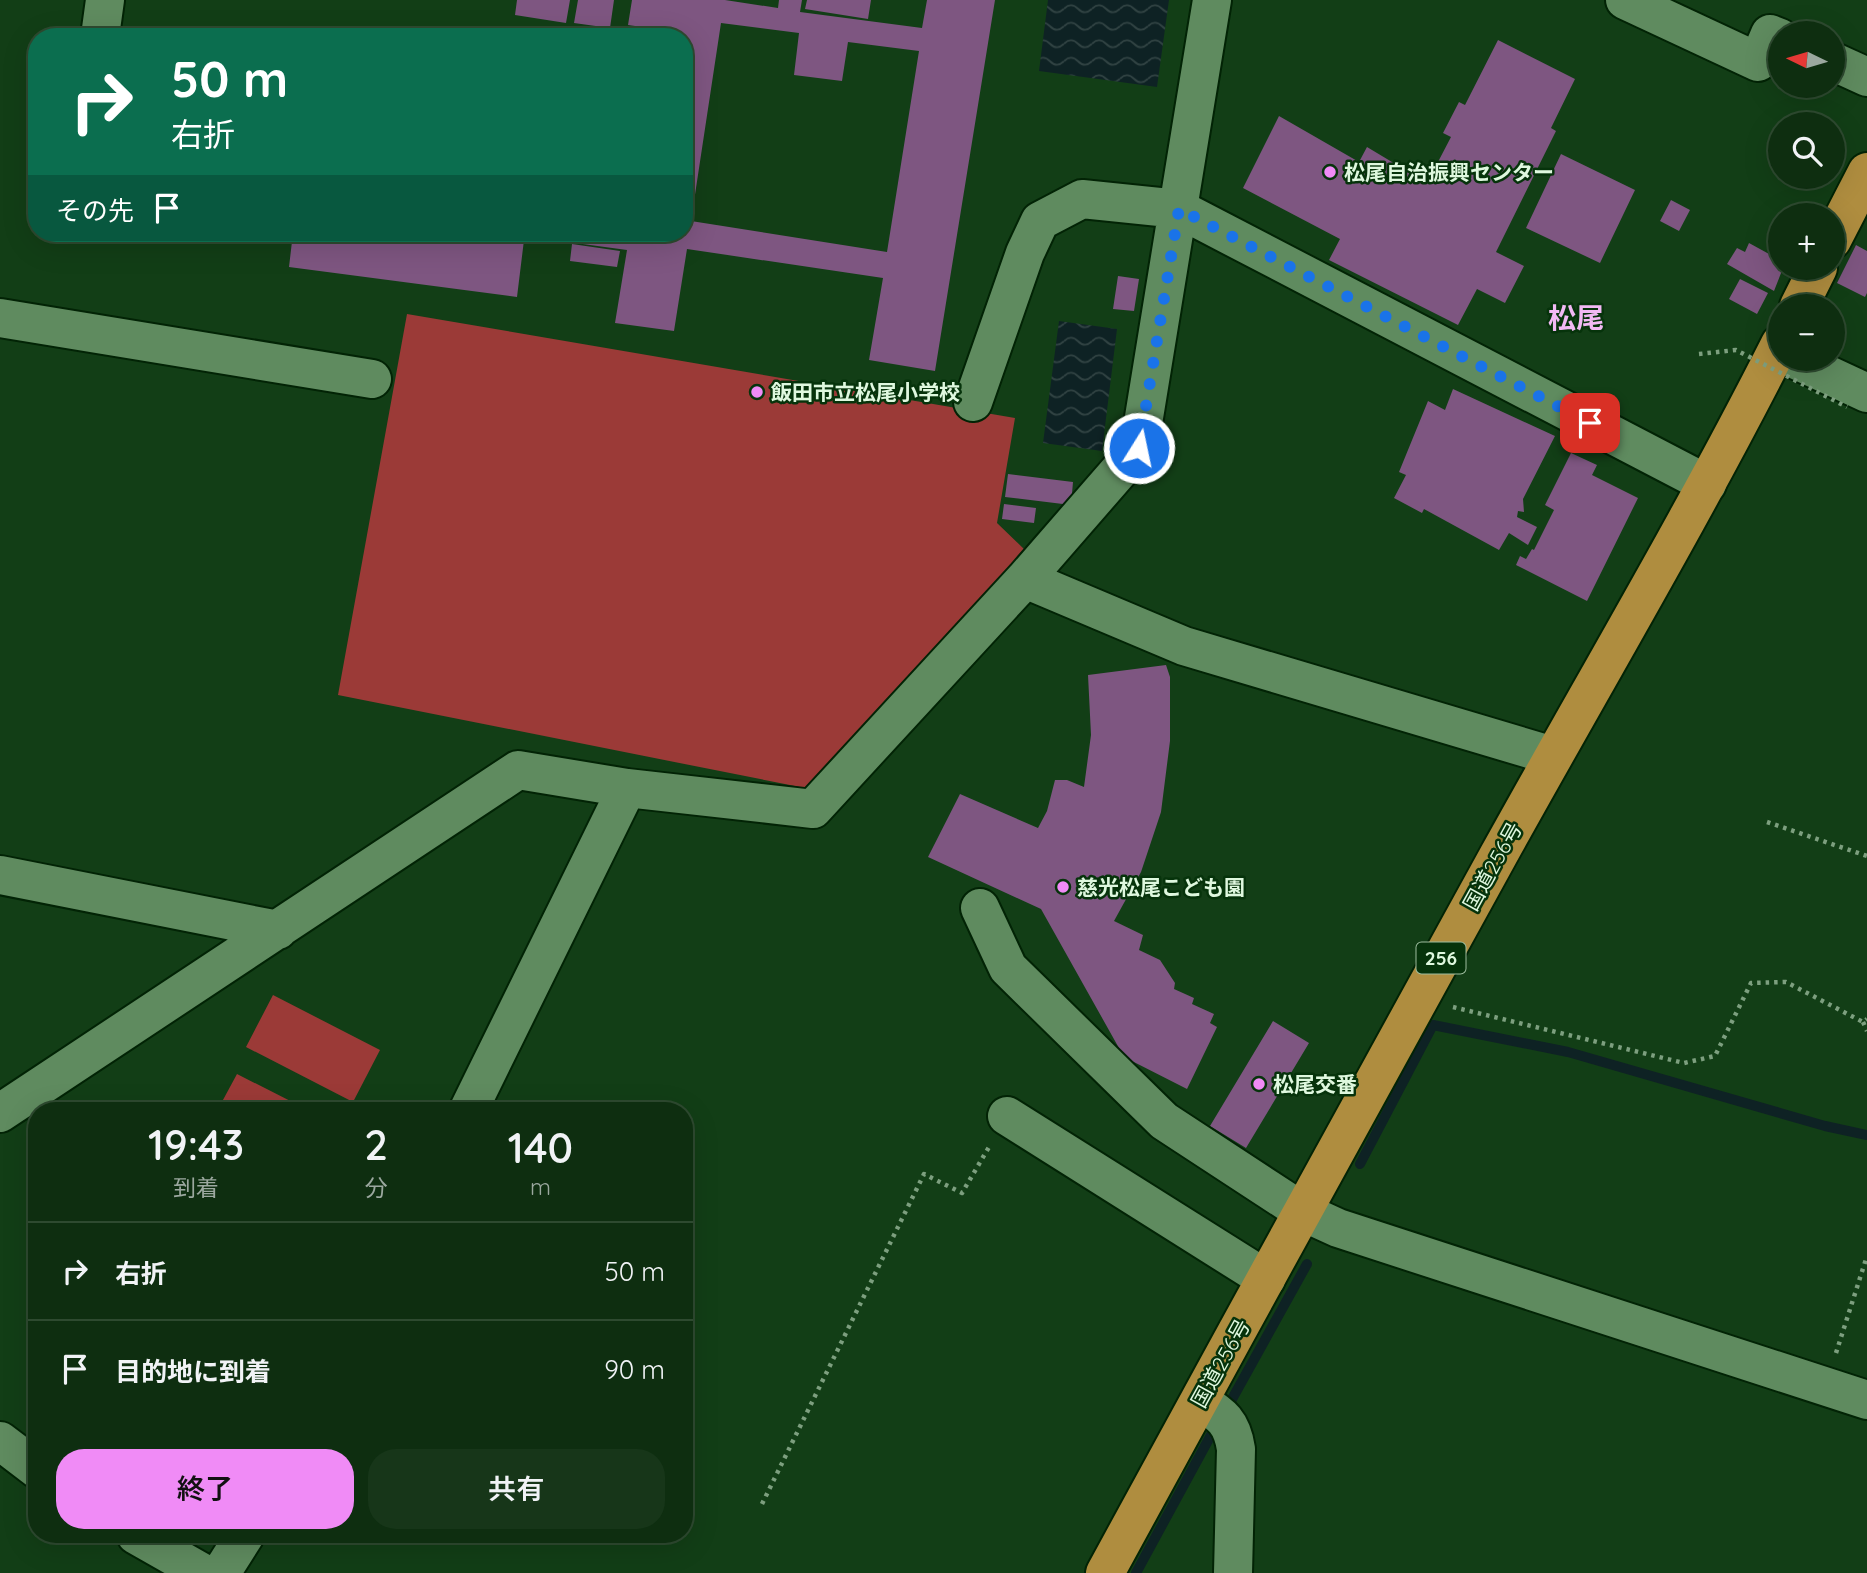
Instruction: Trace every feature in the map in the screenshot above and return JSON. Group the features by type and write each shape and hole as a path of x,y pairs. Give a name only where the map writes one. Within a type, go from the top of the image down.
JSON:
{"highway":[{"path":"1845,215 1867,172"},
{"name":"国道256号","path":"1105,1573 1418,999 1771,371"}],"street":[{"path":"0,1112 518,770 627,788 813,809 1025,579 1139,448 1212,0"},
{"path":"1625,0 1758,62 1768,39"},
{"path":"1845,67 1867,77"},
{"path":"973,402 1025,253 1040,221 1082,199 1179,209 1706,484"},
{"path":"0,318 372,379"},
{"path":"1813,371 1857,400"},
{"path":"1025,579 1184,646 1553,756"},
{"path":"472,1102 627,788"},
{"path":"0,875 278,930"},
{"path":"980,908 1008,968 1164,1121 1303,1212 1338,1228 1867,1400"},
{"path":"1007,1116 1266,1279"},
{"path":"1199,1401 1228,1422 1234,1435 1236,1449 1233,1573"},
{"path":"0,1441 28,1462"},
{"path":"150,1543 203,1573"},
{"path":"221,1573 240,1543"}],"path":[{"path":"1699,354 1737,350 1857,400"},
{"path":"1767,822 1867,856"},
{"path":"1418,999 1684,1063 1715,1056 1751,984 1786,982 1865,1020 1867,1031"},
{"path":"762,1504 924,1174 962,1193 1007,1116"},
{"path":"1826,1387 1867,1256"}],"shaded area":[{"path":"407,314 1015,418 997,523 1026,551 805,788 338,695"},
{"path":"273,995 380,1050 353,1102 246,1047"},
{"path":"237,1074 292,1102 222,1102"}],"water":[{"path":"1048,0 1169,0 1157,87 1039,71"},
{"path":"1059,321 1117,329 1102,451 1043,443"}],"building":[{"path":"517,0 570,0 566,23 515,15"},
{"path":"578,0 614,0 610,28 574,23"},
{"path":"632,0 725,0 778,8 779,0 802,0 800,12 922,28 927,0 995,0 935,371 869,360 883,278 687,249 674,331 615,323 627,250 568,242 693,242 693,221 887,252 919,51 848,42 842,81 794,75 799,33 721,23 693,208 693,28 628,25"},
{"path":"807,0 871,0 868,19 805,9"},
{"name":"松尾自治振興センター","path":"1498,40 1575,79 1551,128 1556,131 1496,252 1524,266 1505,303 1477,289 1458,325 1329,260 1340,239 1243,188 1279,116 1359,162 1367,147 1427,183 1451,137 1443,133 1459,102 1465,105"},
{"path":"1561,154 1635,190 1600,263 1526,228"},
{"path":"1671,200 1690,210 1679,231 1660,221"},
{"path":"292,242 524,242 517,297 289,267"},
{"path":"1749,243 1768,253 1768,280 1778,280 1774,291 1727,264 1737,248 1745,252"},
{"path":"572,244 620,251 617,267 570,261"},
{"path":"1856,245 1867,251 1865,297 1837,283 1838,280 1845,280 1845,267"},
{"path":"1118,276 1139,279 1134,311 1113,309"},
{"path":"1740,279 1768,293 1757,314 1729,299"},
{"path":"1453,389 1555,436 1523,499 1524,512 1518,511 1517,517 1537,527 1528,545 1509,533 1499,550 1424,509 1422,513 1394,498 1406,475 1399,472 1428,401 1445,410"},
{"path":"1571,453 1597,465 1592,475 1638,498 1587,601 1516,565 1520,556 1526,559 1532,549 1534,550 1554,510 1545,505"},
{"path":"1008,474 1073,482 1071,505 1005,497"},
{"path":"1004,504 1036,508 1034,523 1002,519"},
{"name":"慈光松尾こども園","path":"1166,665 1170,677 1170,741 1161,812 1141,872 1114,921 1143,935 1139,950 1160,960 1175,983 1174,989 1194,998 1192,1004 1214,1014 1210,1023 1217,1027 1187,1089 1124,1057 1041,909 928,857 960,794 1038,828 1047,811 1055,780 1067,780 1084,787 1091,735 1088,675"},
{"name":"松尾交番","path":"1273,1021 1309,1043 1246,1148 1210,1126"}],"waterway":[{"path":"1360,1164 1433,1025 1568,1052 1825,1126 1867,1135"},
{"path":"1231,1401 1307,1264"},
{"path":"1136,1573 1211,1435"}],"place":[{"name":"松尾自治振興センター","path":"1330,172"},
{"name":"飯田市立松尾小学校","path":"757,392"},
{"name":"慈光松尾こども園","path":"1063,887"},
{"name":"松尾交番","path":"1259,1084"}],"district":[{"name":"松尾","path":"1576,317"}],"route":[{"path":"1139,448 1179,209 1590,423"}]}
